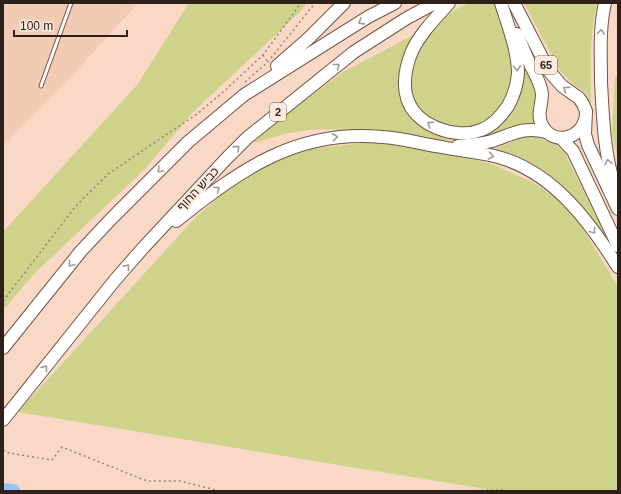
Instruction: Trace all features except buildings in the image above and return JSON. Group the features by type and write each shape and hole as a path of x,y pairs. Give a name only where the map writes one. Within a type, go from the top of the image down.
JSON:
{"highway":[{"path":"3,348 81,252 112,218 188,142 309,38 344,3"},
{"path":"244,95 368,17 394,3"},
{"name":"כביש החוף","path":"3,420 115,280 226,159 268,120 354,52 407,18 435,3"},
{"path":"450,3 421,36 411,54 404,79 407,99 413,110 438,129 462,133 481,130 489,126 504,111 514,94 518,75 516,56 502,3"},
{"name":"65","path":"502,3 541,89 540,120 546,132"},
{"name":"65","path":"514,3 549,71 562,86 578,98 583,104 586,111 586,134 588,145 618,209"},
{"path":"605,3 601,33 603,128 606,157 618,199"},
{"path":"419,143 468,146 487,142 525,129 534,129 546,132 553,136 568,138 580,131 584,126 586,119"},
{"path":"143,248 228,181 268,157 316,140 360,136 383,137 498,157 530,170 558,190 575,207 604,245 618,267"},
{"path":"561,138 573,151 618,246"}],"lane":[{"path":"40,86 71,3"}],"path":[{"path":"3,302 75,207 108,174 197,114 221,94 263,55 301,3"},
{"path":"263,55 268,62"},
{"path":"197,114 200,118"},
{"path":"3,450 9,453 52,460 62,447 147,481 180,481 220,491"},
{"path":"451,491 508,491"}],"shaded area":[{"path":"3,3 138,3 79,68 3,146"}],"green space":[{"path":"189,3 307,3 299,13 193,112 144,170 34,274 3,310 3,232 137,85"},
{"path":"469,3 494,3 508,47 512,65 512,79 505,99 493,116 479,125 460,128 450,127 431,119 417,106 413,97 411,85 412,73 420,49 435,28 453,11"},
{"path":"524,3 597,3 594,15 592,40 591,103 585,92 575,86 560,71"},
{"path":"417,33 403,101 436,134 501,123 521,56 538,97 540,127 455,141 432,140 375,131 317,129 288,133 254,143 271,125 343,72"},
{"path":"615,77 618,77 618,160 612,133"},
{"path":"534,136 556,145 564,152 605,234 566,190 540,168 518,157 495,149 523,137"},
{"path":"374,142 434,150 492,164 534,183 566,205 577,219 618,287 618,491 497,491 18,412 194,219 228,189 269,162 314,148"}],"waterway":[{"path":"3,490 13,491"}]}
